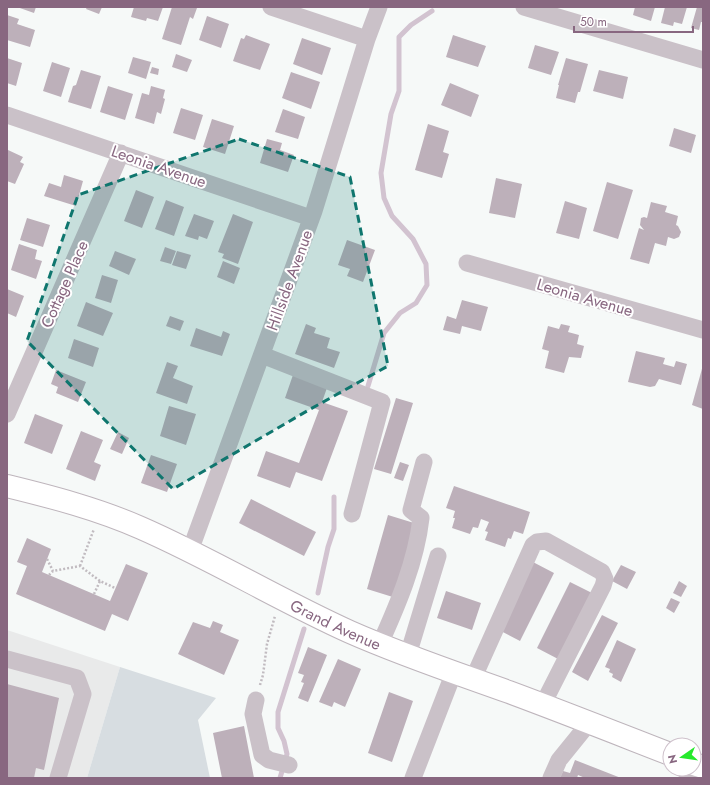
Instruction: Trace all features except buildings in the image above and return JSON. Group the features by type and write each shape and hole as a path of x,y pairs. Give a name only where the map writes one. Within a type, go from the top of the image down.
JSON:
{"main road":[{"name":"Grand Avenue","path":"7,486 38,493 101,513 140,528 190,551 310,614 380,644 543,704 662,751"}],"street":[{"path":"271,7 367,39"},
{"name":"Hillside Avenue","path":"190,551 311,218 367,39 380,7"},
{"path":"524,7 703,60"},
{"name":"Leonia Avenue","path":"7,115 311,218"},
{"name":"Cottage Place","path":"7,414 121,153"},
{"name":"Leonia Avenue","path":"466,263 703,330"},
{"path":"262,355 382,402 352,514"},
{"path":"380,644 398,602 419,538 422,518 411,510 424,462"},
{"path":"413,778 463,675 533,545 537,542 546,541 602,572 605,579 603,586 543,704"},
{"path":"408,655 438,556"},
{"path":"7,659 77,678 83,694 58,778"},
{"path":"256,700 253,714 262,755 269,760 284,764"},
{"path":"551,778 558,760 589,722"}],"path":[{"path":"80,566 101,513"},
{"path":"47,559 53,571"},
{"path":"49,575 53,571 80,566 100,581 115,588"},
{"path":"94,594 100,581"},
{"path":"256,700 263,676 267,644 280,598"}],"highlighted area":[{"path":"239,139 350,177 388,366 173,489 27,341 78,195"}],"shaded area":[{"path":"7,630 120,667 87,778 7,778"},
{"path":"120,667 216,698 198,720 210,778 87,778"}],"waterway":[{"path":"368,386 384,333 400,313 416,303 427,285 426,264 413,239 392,216 384,198 381,173 391,114 399,91 399,37 411,25 432,11"},
{"path":"318,593 328,547 334,529 334,497"},
{"path":"280,778 287,754 284,741 278,728 278,712 304,629"}]}
